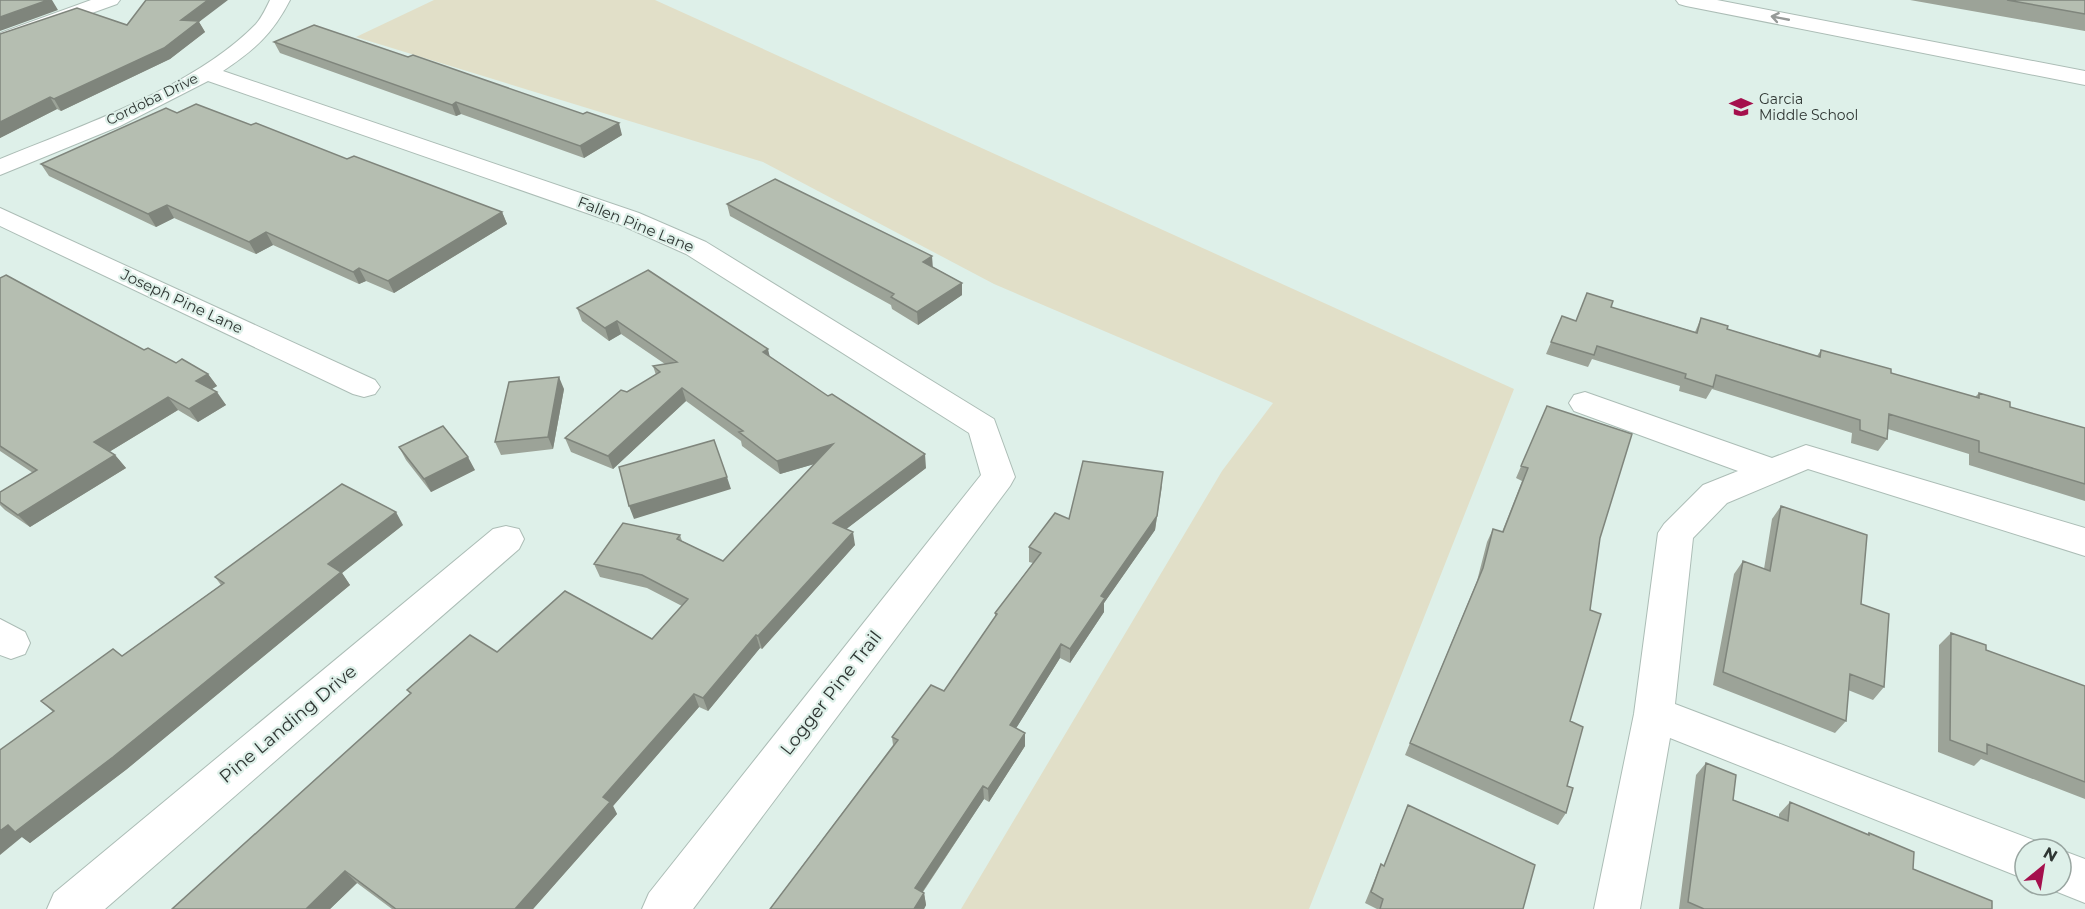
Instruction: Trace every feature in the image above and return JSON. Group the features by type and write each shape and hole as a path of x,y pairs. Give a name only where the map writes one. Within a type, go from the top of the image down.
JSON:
{"street":[{"path":"0,40 110,0"},
{"name":"Cordoba Drive","path":"0,168 155,100 207,73 251,41 270,22 280,0"},
{"path":"1686,0 2085,78"},
{"path":"1808,23 1861,22 2085,63"},
{"name":"Fallen Pine Lane","path":"207,73 630,219 696,248 983,427 998,477"},
{"name":"Joseph Pine Lane","path":"0,216 364,387"},
{"path":"1585,403 1773,471"},
{"path":"1617,909 1654,714 1676,532 1715,494 1806,458 2085,542"},
{"name":"Logger Pine Trail","path":"665,909 998,477"},
{"name":"Pine Landing Drive","path":"70,909 506,539"},
{"path":"1654,714 2013,853"}],"shaded area":[{"path":"434,0 655,0 1514,389 1309,909 961,909 1222,471 1273,403 994,284 763,162 356,37"}],"building":[{"path":"0,0 48,0 0,17"},
{"path":"146,0 208,0 181,20 199,21 164,48 54,99 50,97 0,122 0,34 77,8 127,25"},
{"path":"2007,0 2085,0 2085,14"},
{"path":"314,25 408,57 413,55 583,114 587,112 619,123 580,146 456,102 452,105 274,42"},
{"path":"196,104 251,125 256,123 347,159 354,156 502,212 388,281 359,268 353,272 266,232 249,242 167,205 148,214 41,164 166,108 177,113"},
{"path":"775,179 932,256 923,262 962,283 917,312 891,297 894,294 727,204"},
{"path":"648,270 768,349 763,352 828,396 832,394 925,454 833,523 853,532 758,636 756,635 703,698 694,694 603,797 610,802 515,909 396,909 345,871 306,909 172,909 411,693 407,690 470,635 497,652 565,591 652,639 688,599 642,575 594,564 623,523 680,535 677,539 723,561 833,444 777,461 739,432 743,431 682,388 608,456 565,438 621,390 627,392 660,372 653,366 677,362 617,321 605,328 577,308"},
{"path":"6,275 144,350 148,348 176,363 182,359 208,374 196,381 217,392 189,409 168,397 94,442 115,455 18,515 0,502 0,492 37,470 0,446 0,278"},
{"path":"1587,293 1613,301 1611,307 1697,333 1701,318 1728,326 1727,329 1820,357 1821,350 1891,369 1891,373 1979,398 1979,393 2010,402 2010,407 2085,428 2085,484 1979,452 1979,441 1889,414 1887,439 1860,430 1860,420 1716,375 1713,387 1685,378 1686,374 1597,346 1594,355 1551,342 1562,316 1576,321"},
{"path":"559,377 548,437 495,442 509,382"},
{"path":"1547,406 1632,434 1600,538 1590,610 1601,614 1570,721 1583,727 1567,786 1573,788 1566,813 1410,743 1483,568 1493,529 1503,532 1528,468 1521,466"},
{"path":"443,426 468,457 424,479 399,447"},
{"path":"714,440 727,477 629,506 619,467"},
{"path":"1083,461 1163,472 1157,516 1101,596 1105,598 1070,649 1061,644 1010,725 1025,733 988,789 983,786 915,888 924,893 914,909 770,909 898,740 892,737 931,685 944,691 997,614 995,613 1041,553 1029,547 1055,513 1069,519"},
{"path":"342,484 396,512 328,564 341,572 113,757 15,832 8,825 0,831 0,750 54,711 41,701 113,649 122,656 224,583 215,577"},
{"path":"1781,506 1867,535 1861,604 1889,614 1884,687 1850,674 1846,721 1723,672 1743,561 1770,571"},
{"path":"1951,633 1986,645 1986,650 2085,686 2085,782 1987,744 1987,754 1950,740"},
{"path":"1706,763 1736,775 1733,800 1788,821 1790,802 1869,835 1869,833 1914,852 1913,869 1992,901 1992,909 1704,909 1688,902"},
{"path":"1408,805 1535,865 1523,909 1380,909 1383,899 1371,892"}],"place":[{"name":"Garcia Middle School","path":"1741,107"}]}
